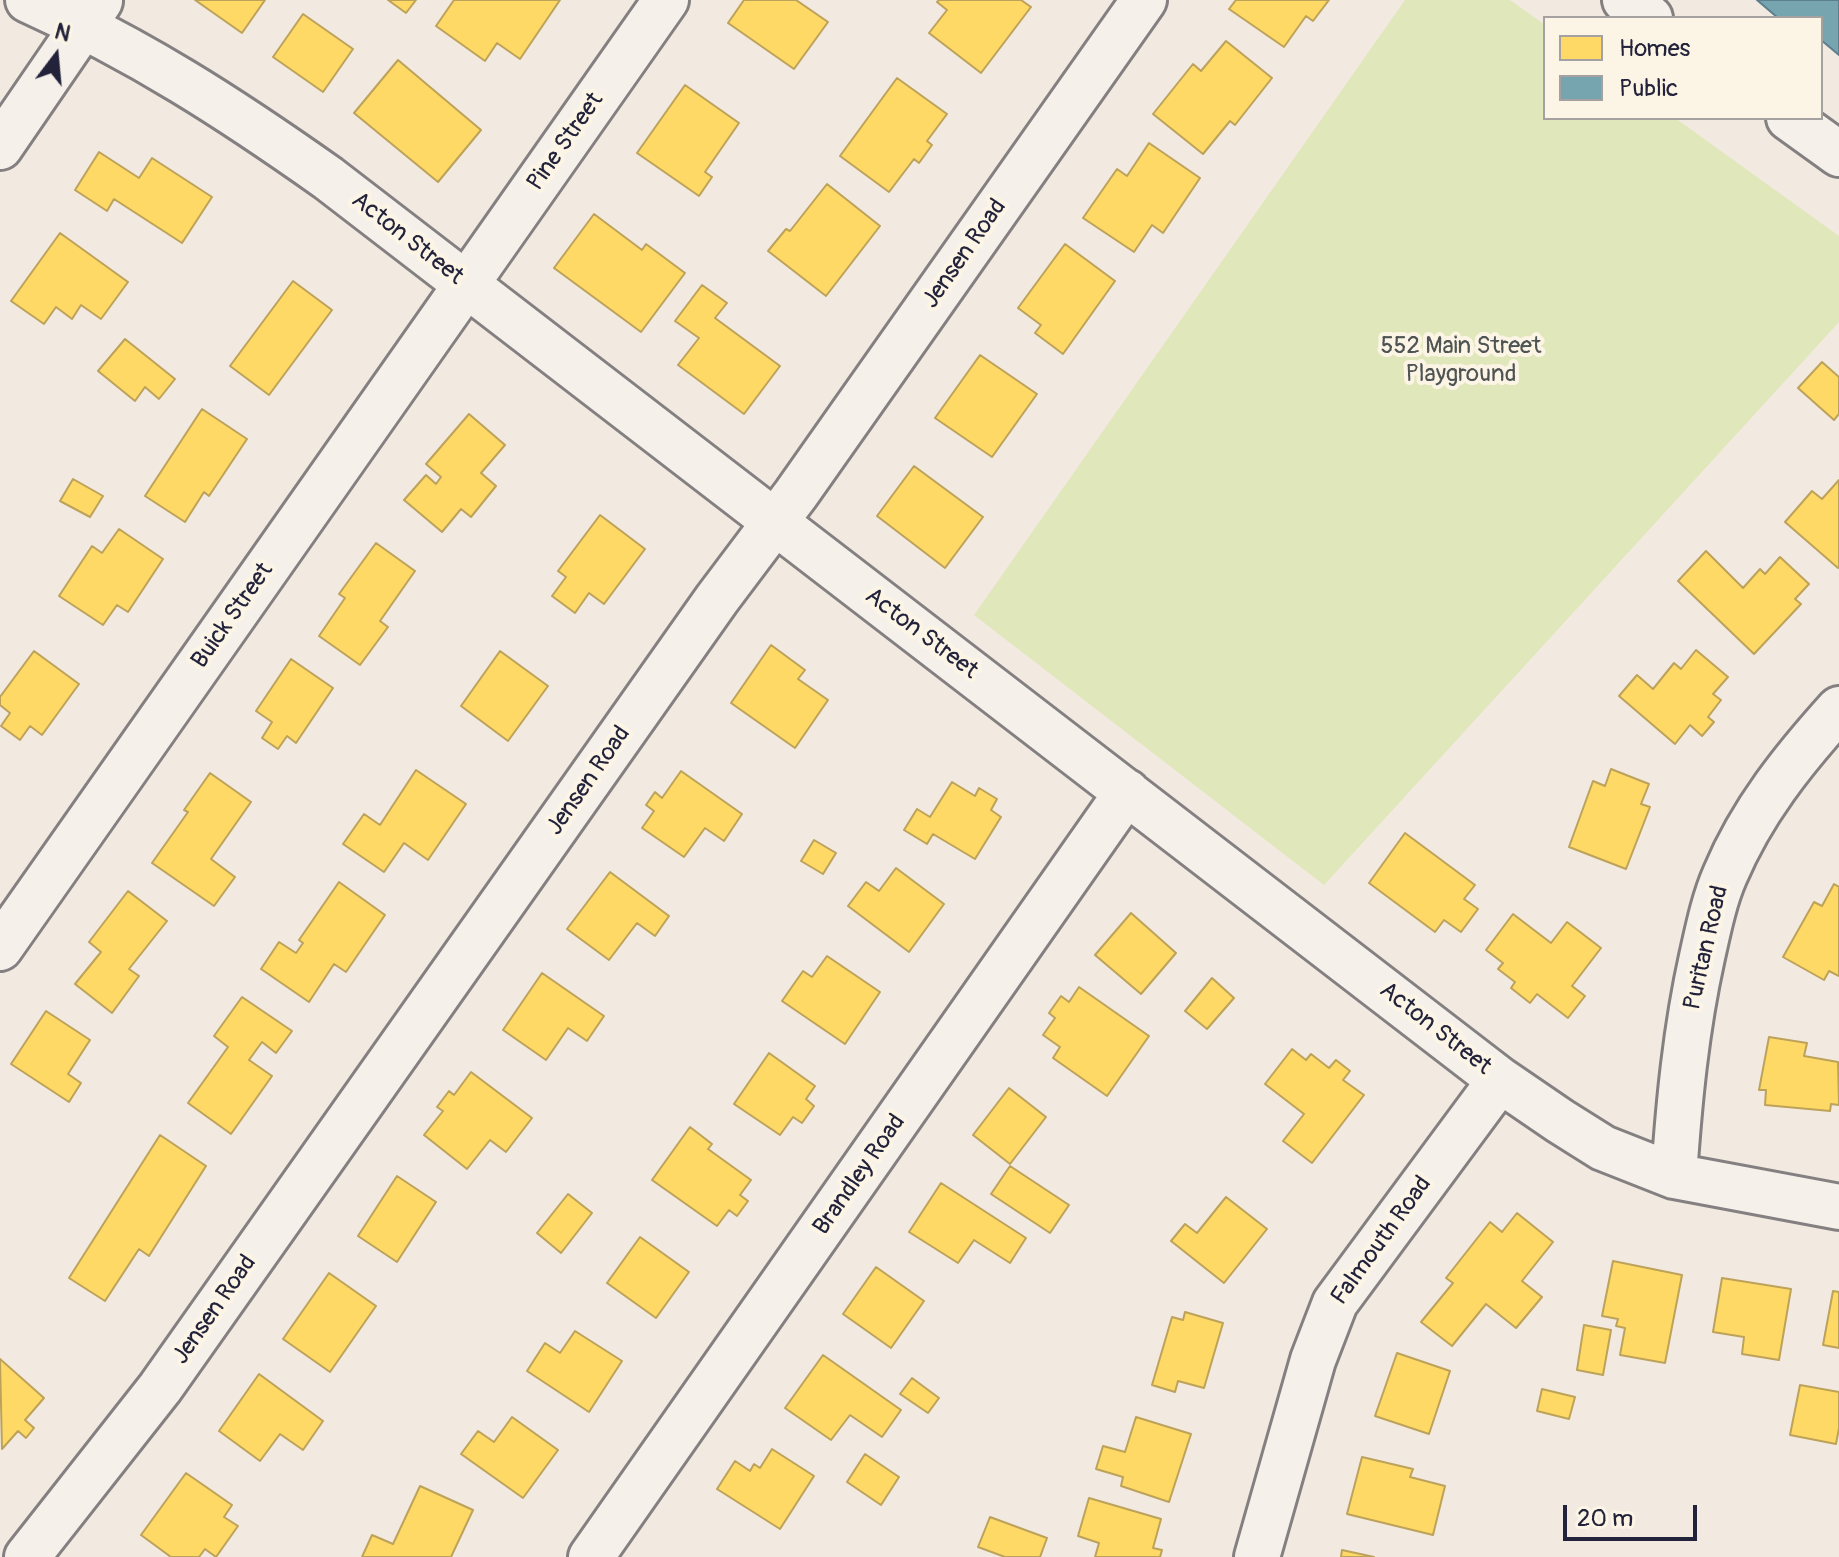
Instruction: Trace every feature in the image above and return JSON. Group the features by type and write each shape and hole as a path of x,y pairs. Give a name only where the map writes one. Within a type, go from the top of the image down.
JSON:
{"street":[{"name":"Acton Street","path":"28,0 92,13 158,65 268,135 1500,1080 1560,1121 1603,1148 1674,1176 1839,1207"},
{"name":"Pine Street","path":"465,284 666,0"},
{"name":"Jensen Road","path":"27,1557 160,1388 1144,0"},
{"path":"1625,0 1647,16"},
{"path":"0,147 92,13"},
{"path":"1792,120 1839,154"},
{"name":"Buick Street","path":"0,948 465,284"},
{"name":"Puritan Road","path":"1674,1176 1681,1082 1696,985 1708,927 1724,877 1746,831 1772,789 1839,709"},
{"name":"Brandley Road","path":"591,1557 1127,792"},
{"name":"Falmouth Road","path":"1257,1557 1313,1360 1335,1303 1500,1080"}],"green space":[{"name":"552 Main Street Playground","path":"1405,0 1510,0 1543,24 1543,120 1678,120 1839,236 1839,322 1324,885 974,615"}],"building: Homes":[{"path":"195,0 265,0 242,33"},
{"path":"388,0 416,0 406,13"},
{"path":"454,0 560,0 520,59 497,43 485,61 436,26"},
{"path":"744,0 796,0 828,22 794,69 728,23"},
{"path":"1021,0 1031,7 981,73 929,33 947,10 937,2"},
{"path":"1236,0 1329,0 1313,21 1306,16 1284,47 1229,9"},
{"path":"303,14 353,49 323,92 273,57"},
{"path":"1226,41 1272,78 1235,125 1230,121 1203,154 1153,114 1193,64 1201,71"},
{"path":"398,60 481,130 438,182 354,113"},
{"path":"897,78 947,114 927,141 932,145 919,163 914,159 889,192 840,156"},
{"path":"685,85 739,123 705,172 712,177 699,196 637,153"},
{"path":"1149,143 1200,178 1163,233 1152,225 1134,252 1083,218 1117,169 1127,176"},
{"path":"99,152 139,178 152,158 212,197 182,243 114,199 107,211 75,190"},
{"path":"827,184 880,226 826,296 768,251 786,229 790,231"},
{"path":"594,214 642,250 646,244 685,273 641,332 554,268"},
{"path":"60,233 128,282 101,319 81,305 72,319 56,307 44,324 11,301"},
{"path":"1065,244 1115,281 1063,354 1035,333 1041,325 1018,308"},
{"path":"293,281 332,310 269,395 230,366"},
{"path":"702,285 727,303 715,318 780,366 744,414 678,365 699,338 675,321"},
{"path":"125,339 175,379 159,399 145,387 135,401 98,371"},
{"path":"980,355 1037,394 992,457 935,418"},
{"path":"1822,362 1839,377 1839,414 1834,420 1798,388"},
{"path":"202,409 247,439 209,496 204,492 185,522 145,496"},
{"path":"469,414 505,445 481,473 496,486 471,517 461,509 442,532 404,500 426,475 436,484 441,477 426,464"},
{"path":"914,466 983,517 945,568 877,516"},
{"path":"73,479 103,496 90,517 60,501"},
{"path":"1839,480 1838,568 1785,522 1812,491 1822,499"},
{"path":"600,515 645,549 604,604 589,593 575,613 552,596 566,577 558,571"},
{"path":"119,529 163,559 128,612 117,605 103,625 59,596 92,546 102,553"},
{"path":"376,543 415,571 380,621 388,627 360,665 319,636 345,598 339,594"},
{"path":"1706,551 1743,588 1760,569 1765,574 1780,557 1809,584 1795,599 1801,604 1754,654 1678,581"},
{"path":"771,645 805,670 798,679 828,700 795,748 731,703"},
{"path":"1696,650 1728,677 1713,694 1721,700 1708,717 1714,722 1702,736 1690,725 1675,744 1619,696 1637,675 1653,689 1674,663 1681,669"},
{"path":"34,651 79,684 42,735 30,726 20,740 1,726 10,713 0,705 0,697"},
{"path":"500,651 548,686 508,741 461,706"},
{"path":"291,659 333,688 296,743 287,736 278,749 262,738 272,722 256,711"},
{"path":"1611,769 1649,784 1641,804 1650,807 1626,869 1569,847 1593,781 1605,786"},
{"path":"416,770 466,804 428,860 404,843 384,872 343,844 364,814 380,825"},
{"path":"681,771 742,814 724,841 705,828 684,857 642,828 654,811 646,805 655,792 662,798"},
{"path":"210,773 251,802 211,859 235,877 214,906 152,863 188,812 184,810"},
{"path":"952,782 975,796 979,788 997,799 991,810 1001,817 975,859 933,834 927,844 904,830 917,809 930,817"},
{"path":"1405,833 1475,885 1464,899 1478,909 1461,932 1444,920 1435,932 1369,883"},
{"path":"814,840 836,853 823,874 801,861"},
{"path":"896,868 944,904 909,952 848,906 866,882 879,891"},
{"path":"610,872 669,916 655,936 637,923 609,960 567,929"},
{"path":"339,882 385,915 346,972 334,964 309,1002 261,969 279,942 296,953 303,943 299,940"},
{"path":"1834,884 1839,887 1839,976 1829,971 1824,980 1783,957 1814,902 1822,906"},
{"path":"128,891 167,921 129,969 139,976 112,1013 75,984 101,952 89,942"},
{"path":"1131,913 1176,953 1141,994 1095,955"},
{"path":"1513,914 1551,943 1567,922 1601,948 1572,986 1585,996 1568,1018 1537,994 1530,1003 1511,988 1515,982 1498,969 1503,963 1486,950"},
{"path":"827,956 880,992 845,1044 782,1001 803,971 812,977"},
{"path":"542,973 604,1016 587,1041 568,1028 546,1060 503,1030"},
{"path":"1212,978 1234,998 1207,1029 1185,1011"},
{"path":"1079,987 1149,1036 1107,1096 1053,1058 1060,1047 1043,1035 1055,1018 1049,1013 1061,996 1069,1002"},
{"path":"242,997 292,1031 276,1053 262,1042 249,1060 272,1076 231,1134 188,1103 228,1047 214,1036"},
{"path":"46,1011 90,1040 68,1074 81,1083 69,1102 11,1064"},
{"path":"1769,1037 1807,1043 1804,1056 1838,1062 1839,1105 1831,1104 1830,1111 1765,1105 1766,1090 1759,1090"},
{"path":"1292,1049 1306,1060 1311,1054 1329,1068 1336,1060 1350,1071 1343,1080 1364,1095 1312,1163 1283,1141 1304,1114 1265,1084"},
{"path":"769,1053 815,1086 806,1099 814,1106 802,1123 793,1117 780,1135 734,1104"},
{"path":"471,1072 532,1118 506,1152 490,1140 467,1169 424,1135 443,1111 437,1107 449,1091 454,1095"},
{"path":"1009,1088 1046,1117 1010,1164 973,1135"},
{"path":"690,1127 712,1144 708,1149 751,1180 740,1195 748,1201 737,1216 729,1210 717,1226 652,1180"},
{"path":"160,1135 206,1166 149,1256 139,1249 105,1301 69,1278"},
{"path":"1010,1166 1069,1205 1050,1233 991,1194"},
{"path":"397,1176 436,1202 397,1262 358,1236"},
{"path":"941,1183 1026,1238 1010,1263 974,1240 958,1263 909,1232"},
{"path":"568,1194 592,1213 561,1253 537,1233"},
{"path":"1226,1197 1267,1229 1224,1283 1171,1241 1185,1224 1197,1233"},
{"path":"1517,1213 1553,1242 1522,1281 1542,1297 1516,1328 1486,1304 1452,1346 1421,1322 1453,1283 1446,1278 1490,1222 1502,1232"},
{"path":"640,1237 689,1272 656,1318 607,1283"},
{"path":"1613,1261 1682,1275 1665,1363 1620,1355 1625,1328 1616,1326 1618,1319 1602,1316"},
{"path":"876,1267 924,1301 891,1348 843,1314"},
{"path":"329,1273 376,1306 330,1372 283,1339"},
{"path":"1722,1278 1791,1289 1779,1360 1742,1354 1744,1337 1713,1332"},
{"path":"1833,1291 1839,1292 1839,1348 1823,1345"},
{"path":"1185,1312 1223,1323 1204,1388 1178,1381 1175,1392 1152,1385 1172,1317 1183,1320"},
{"path":"1584,1325 1611,1330 1603,1375 1577,1370"},
{"path":"575,1331 622,1361 589,1412 527,1371 545,1343 560,1353"},
{"path":"1397,1353 1450,1371 1429,1434 1375,1416"},
{"path":"823,1355 901,1410 882,1437 850,1415 831,1440 785,1408"},
{"path":"0,1359 44,1398 25,1420 34,1428 26,1438 18,1431 2,1449"},
{"path":"259,1374 323,1421 303,1450 280,1434 260,1461 219,1431"},
{"path":"912,1378 939,1398 928,1413 900,1394"},
{"path":"1800,1385 1839,1392 1836,1444 1790,1435"},
{"path":"1542,1389 1575,1397 1569,1419 1537,1411"},
{"path":"512,1417 558,1450 523,1498 461,1454 478,1431 494,1442"},
{"path":"1136,1417 1191,1434 1169,1502 1121,1486 1123,1477 1096,1469 1103,1446 1125,1452"},
{"path":"772,1449 814,1476 780,1529 717,1489 735,1461 750,1471 754,1464 760,1468"},
{"path":"865,1454 899,1477 881,1505 847,1482"},
{"path":"1362,1457 1413,1469 1410,1477 1445,1486 1433,1535 1347,1514"},
{"path":"186,1473 232,1505 224,1517 238,1526 216,1557 205,1549 199,1557 171,1557 141,1535"},
{"path":"420,1486 473,1510 451,1557 362,1557 372,1535 393,1544"},
{"path":"1089,1498 1161,1519 1153,1548 1162,1550 1160,1557 1095,1557 1099,1543 1078,1536"},
{"path":"990,1517 1047,1538 1040,1557 1005,1557 978,1547"},
{"path":"1342,1550 1374,1557 1341,1557"}],"building: Public":[{"path":"1757,0 1839,0 1839,55 1823,42 1823,16 1776,16"}]}
